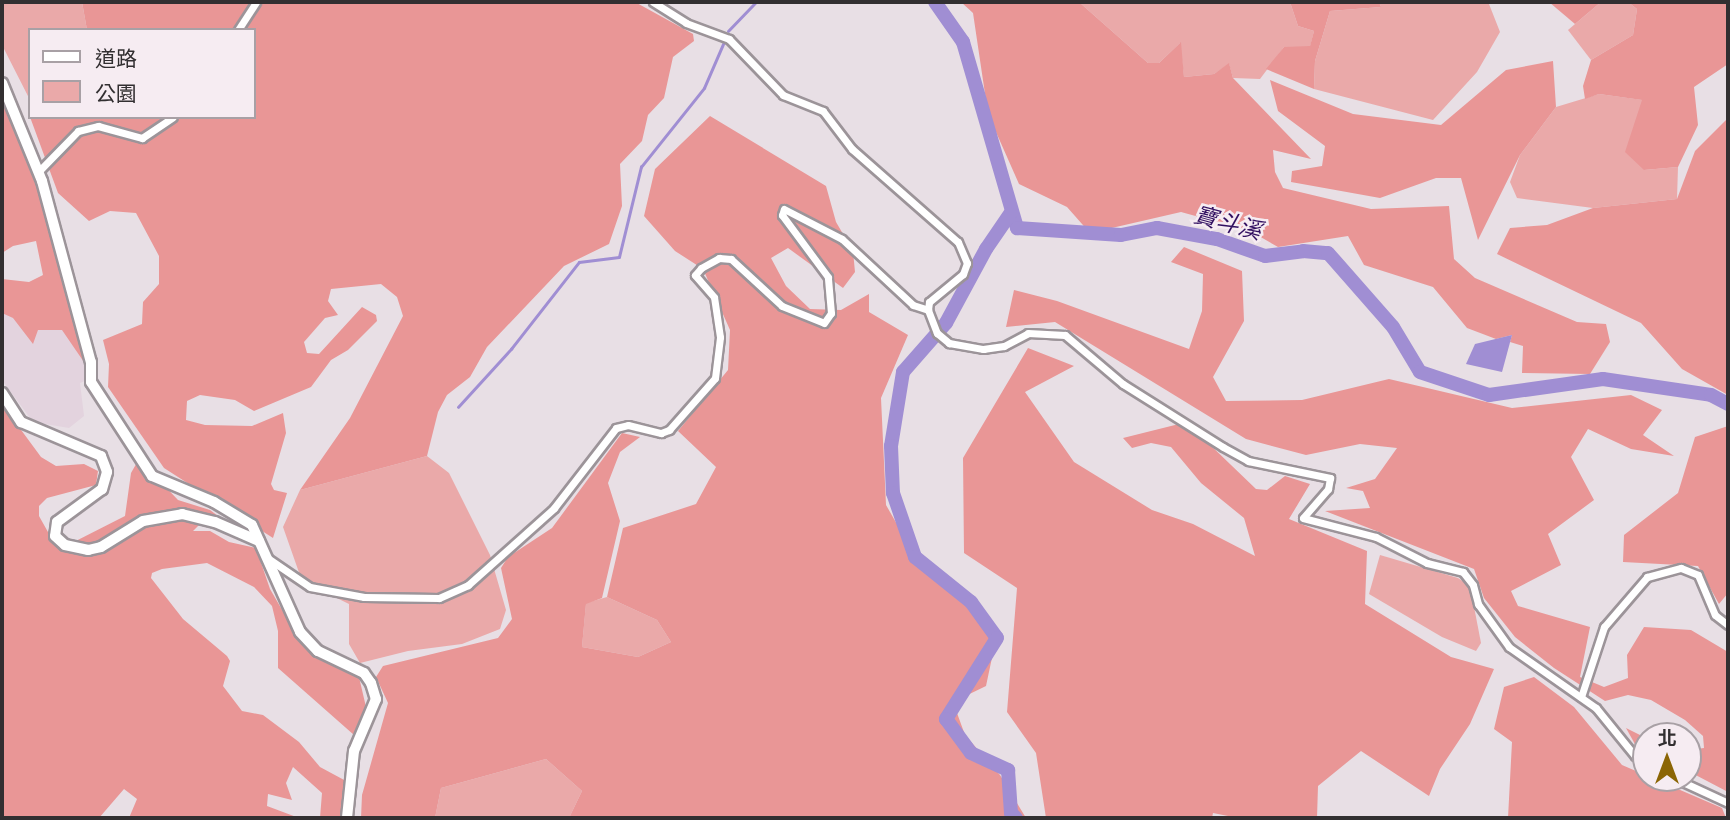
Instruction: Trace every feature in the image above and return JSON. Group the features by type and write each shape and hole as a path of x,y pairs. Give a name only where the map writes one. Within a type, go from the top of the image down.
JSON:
{"street":[{"path":"239,28 256,2"},
{"path":"653,2 686,23 729,39 783,95 824,111 852,149 958,242 967,263 964,274 929,302 928,310 937,333 949,343 984,349 1004,346 1028,333 1065,335 1122,384 1240,456 1330,478 1328,489 1303,518 1376,537 1427,563 1463,572 1478,604 1510,647 1581,697 1632,754"},
{"path":"2,83 39,171 90,362 91,382 152,476 214,502 252,525 283,601 308,642 364,673 371,683 376,699 354,751 347,818"},
{"path":"39,171 78,131 97,126 142,138 170,119"},
{"path":"265,555 310,587 364,597 439,598 468,585 554,508 616,428 628,425 661,433 669,430 715,378 720,337 714,297 695,275 701,268 719,258 731,259 782,306 824,323 831,313 828,277 782,215 784,209 842,239 913,305 928,310"},
{"path":"2,393 21,422 101,456 107,472 102,489 57,522 55,536 65,545 88,550 101,547 143,521 181,514 215,522 259,541"},
{"path":"1581,697 1604,627 1647,577 1681,568 1698,575 1715,615 1728,625"},
{"path":"1702,791 1728,803"}],"shaded area":[{"path":"82,2 635,2 693,34 694,41 673,57 664,98 648,115 642,141 620,164 622,206 609,244 564,266 487,347 470,377 447,395 438,412 427,456 300,490 350,418 403,316 397,297 381,284 331,289 328,301 338,315 325,318 304,342 307,353 319,354 362,307 376,315 377,321 348,350 331,360 311,387 254,411 235,400 200,395 187,401 186,420 205,425 252,426 283,413 286,433 271,484 274,490 287,493 273,538 164,468 108,387 109,364 103,340 142,324 143,302 159,284 159,256 136,213 110,211 89,221 58,193 31,119 256,119 256,28 87,28"},
{"path":"961,2 1079,2 1148,63 1159,63 1181,42 1184,77 1214,74 1229,63 1233,78 1311,159 1273,150 1275,172 1283,188 1371,209 1449,206 1454,259 1475,278 1577,322 1606,324 1610,342 1590,374 1522,373 1523,346 1510,342 1512,335 1496,339 1467,328 1433,287 1364,265 1348,236 1278,247 1250,231 1181,212 1090,233 1067,207 1019,184 988,114 973,13"},
{"path":"1290,2 1379,2 1381,7 1330,11 1315,61 1314,89 1266,69 1284,47 1310,46 1314,31 1298,26"},
{"path":"1549,2 1601,2 1575,24"},
{"path":"1628,2 1728,2 1728,64 1694,87 1698,125 1678,167 1644,170 1625,152 1642,100 1599,94 1585,99 1583,86 1591,60 1633,35 1637,9"},
{"path":"1553,61 1556,107 1520,155 1478,240 1461,178 1436,178 1380,198 1291,182 1292,171 1322,166 1325,146 1278,111 1270,80 1353,114 1441,125 1506,70"},
{"path":"2,81 34,164 63,285 84,339 88,368 62,330 38,330 33,344 13,318 2,313 2,279 29,282 43,275 36,241 13,246 2,253"},
{"path":"710,116 826,186 836,222 853,251 855,272 843,288 788,248 771,258 786,286 810,309 841,310 869,294 869,312 908,335 881,398 886,505 914,554 997,634 986,686 953,702 965,735 1000,775 1026,818 569,818 582,791 546,759 441,788 435,818 361,818 362,795 388,703 376,677 383,666 498,638 512,619 501,568 508,557 552,528 622,433 640,437 620,452 608,483 620,521 602,598 586,604 582,647 638,657 671,642 657,620 607,597 623,528 696,504 716,467 678,431 728,370 730,330 703,269 675,251 644,216 655,169"},
{"path":"1728,118 1728,395 1682,369 1641,323 1497,254 1510,228 1547,225 1593,208 1677,199 1695,151"},
{"path":"1184,247 1242,271 1244,321 1213,377 1226,401 1302,400 1389,379 1512,408 1631,395 1662,410 1643,435 1674,456 1631,449 1588,429 1571,457 1594,500 1548,534 1561,565 1511,591 1518,606 1590,627 1580,677 1604,687 1628,678 1627,655 1644,627 1691,630 1728,652 1728,792 1702,778 1702,722 1687,722 1651,700 1628,695 1605,701 1554,668 1515,637 1484,598 1474,569 1325,511 1370,508 1363,491 1346,488 1375,479 1397,448 1360,444 1306,455 1246,439 1055,322 1006,327 1014,290 1057,301 1189,349 1202,311 1203,274 1171,262"},
{"path":"2,303 63,321 84,350 87,380 80,383 84,416 69,428 33,422 2,380"},
{"path":"1512,335 1502,372 1466,364 1475,344"},
{"path":"1028,348 1074,366 1025,392 1074,462 1152,510 1193,524 1255,556 1244,518 1201,483 1171,447 1151,443 1132,448 1123,438 1179,424 1205,440 1256,489 1267,490 1285,476 1310,484 1289,519 1367,551 1365,604 1451,657 1494,669 1470,724 1440,769 1429,796 1361,751 1318,786 1317,818 1238,818 1213,813 1212,818 1046,818 1036,753 1007,712 1017,588 964,553 963,458"},
{"path":"2,404 41,457 56,466 84,464 98,471 96,485 47,498 39,506 39,516 53,541 62,548 125,516 131,473 139,459 178,500 210,510 234,528 199,525 193,531 210,531 229,542 256,548 270,589 303,646 359,677 366,707 354,735 278,668 278,631 272,606 254,587 207,563 162,569 152,573 151,578 183,619 227,656 230,661 223,686 242,711 263,715 299,742 320,767 346,781 340,818 320,818 322,793 293,767 286,783 292,800 268,794 267,806 299,818 129,818 137,799 124,789 99,818 2,818"},
{"path":"1728,426 1728,593 1719,604 1698,566 1623,562 1624,535 1678,493 1695,437"},
{"path":"1534,677 1574,707 1622,765 1632,769 1632,792 1685,792 1722,808 1726,818 1508,818 1512,742 1494,729 1504,687"}],"green space":[{"path":"2,2 82,2 87,28 28,28 28,96 2,45"},
{"path":"1079,2 1290,2 1298,26 1314,31 1310,47 1284,47 1260,79 1233,78 1229,64 1214,74 1184,77 1180,43 1159,63 1148,63"},
{"path":"1379,2 1489,4 1500,32 1477,72 1433,120 1314,89 1315,61 1330,11 1381,7"},
{"path":"1601,2 1628,2 1637,9 1633,35 1591,60 1568,30"},
{"path":"1599,94 1643,100 1644,170 1678,167 1677,199 1593,208 1517,198 1510,182 1520,155 1556,107"},
{"path":"427,456 449,473 490,555 506,610 500,629 462,644 408,651 360,663 349,644 349,604 302,581 283,527 300,490"},
{"path":"1380,555 1458,578 1470,586 1481,643 1476,651 1442,637 1369,594"},
{"path":"607,597 657,620 671,642 638,657 582,647 586,603"},
{"path":"546,759 582,791 569,818 435,818 441,788"}],"waterway":[{"path":"728,31 756,2"},
{"name":"寶斗溪","path":"935,2 963,42 1017,228 1121,235 1157,228 1217,239 1265,256 1303,251 1328,253 1393,327 1420,372 1489,395 1603,379 1711,395 1728,404"},
{"path":"458,407 511,349 579,262 619,257 641,167 704,88 723,44"},
{"path":"1010,214 986,249 946,323 903,372 891,446 893,493 915,557 971,602 997,638 946,719 971,753 1008,770 1011,813 1016,818"}]}
